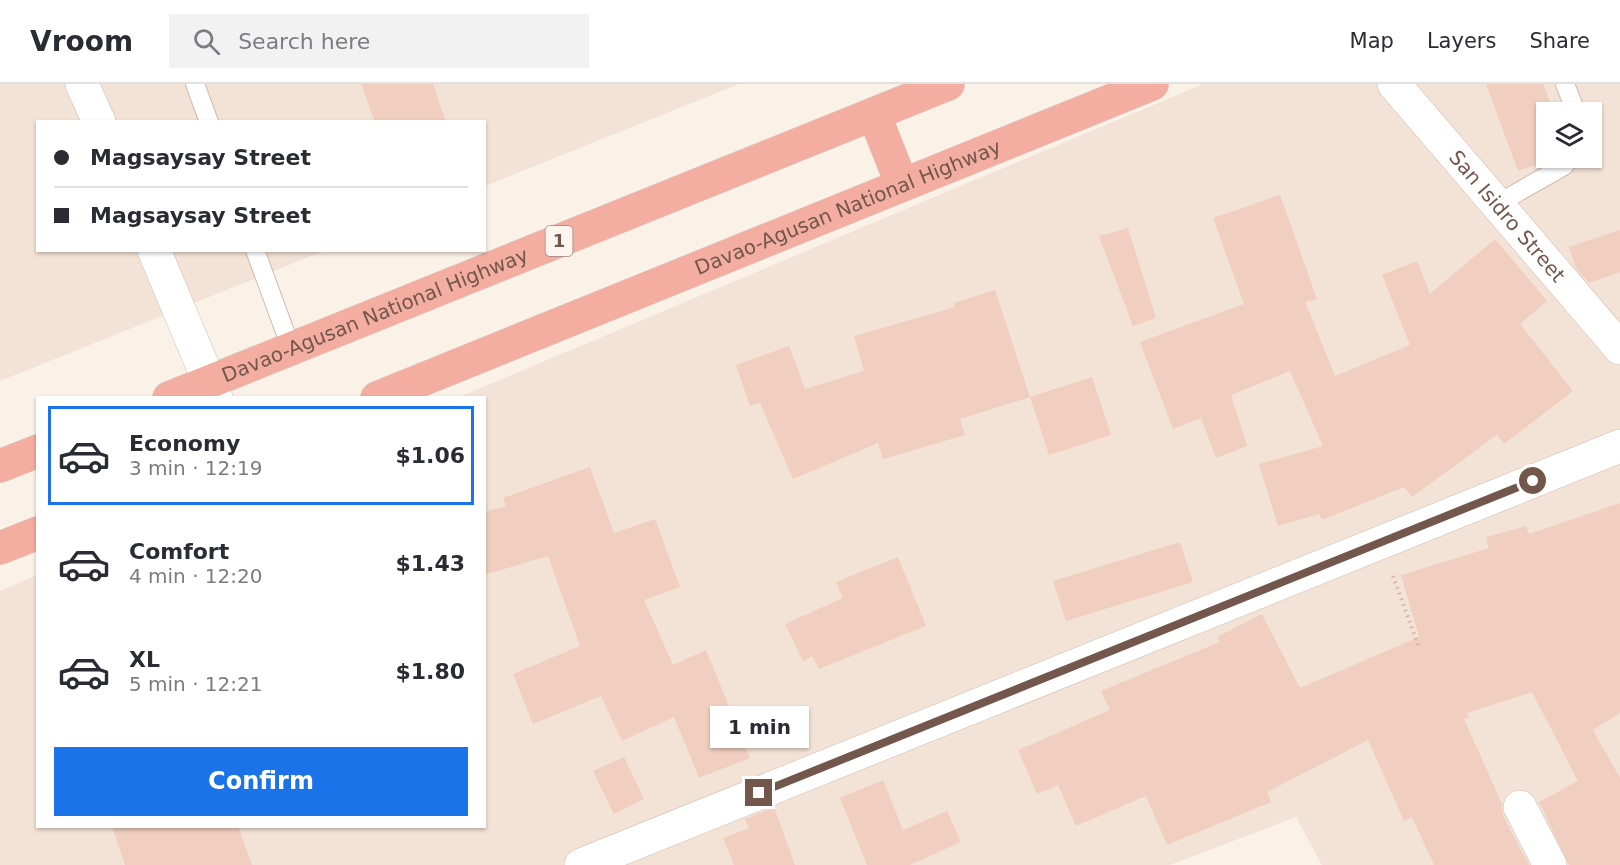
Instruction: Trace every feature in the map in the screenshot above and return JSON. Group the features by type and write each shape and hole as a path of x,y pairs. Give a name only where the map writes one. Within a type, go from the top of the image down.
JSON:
{"highway":[{"name":"Davao-Agusan National Highway","path":"179,396 213,389 291,348 948,84"},
{"name":"Davao-Agusan National Highway","path":"382,396 1152,84"},
{"path":"874,114 902,185"},
{"path":"0,466 36,452"},
{"path":"0,548 36,534"}],"street":[{"path":"82,84 98,120"},
{"name":"San Isidro Street","path":"1394,84 1620,348"},
{"path":"155,252 213,389"},
{"path":"581,865 1620,446"},
{"path":"1520,807 1550,865"}],"lane":[{"path":"195,84 208,120"},
{"path":"1566,84 1572,102"},
{"path":"1497,204 1560,168"},
{"path":"256,252 291,348"}],"path":[{"path":"1381,542 1418,645"}],"shaded area":[{"path":"0,84 739,84 486,186 486,120 36,120 36,252 322,252 0,381"},
{"path":"1203,84 1620,84 1620,865 1322,865 1296,817 1170,865 0,865 0,591 36,575 36,828 486,828 486,396 461,396"}],"building":[{"path":"361,84 433,84 445,120 374,120"},
{"path":"1486,84 1543,84 1550,102 1536,102 1536,165 1518,171"},
{"path":"1280,195 1317,299 1305,302 1335,376 1410,345 1382,275 1417,261 1430,294 1495,239 1547,301 1520,324 1573,391 1504,444 1497,435 1412,497 1404,487 1322,520 1319,514 1278,526 1259,464 1323,446 1290,371 1231,395 1247,446 1216,458 1201,418 1173,429 1140,342 1244,304 1213,218"},
{"path":"1128,228 1156,318 1133,326 1099,236"},
{"path":"1620,230 1620,272 1589,283 1576,268 1569,247"},
{"path":"995,290 1030,397 960,419 965,435 883,459 878,443 793,479 760,403 750,406 736,365 789,346 805,389 864,371 854,336 955,307 954,303"},
{"path":"1092,377 1111,435 1049,455 1030,397"},
{"path":"590,467 614,533 655,519 680,587 644,600 673,665 706,650 750,758 699,778 674,717 622,741 601,696 533,724 513,674 580,646 548,556 486,574 486,511 506,506 503,498"},
{"path":"1620,503 1620,713 1593,730 1620,778 1620,865 1569,865 1539,802 1578,781 1532,692 1467,713 1469,717 1464,719 1502,804 1503,816 1529,865 1434,865 1412,817 1404,821 1368,740 1267,792 1271,802 1167,845 1146,796 1076,826 1058,785 1037,794 1018,750 1110,710 1101,691 1220,642 1217,637 1262,614 1300,688 1419,637 1401,575 1489,548 1486,537 1526,526 1529,534"},
{"path":"1180,542 1193,582 1066,621 1053,581"},
{"path":"898,557 926,626 819,669 812,656 803,661 785,624 843,598 836,582"},
{"path":"624,757 644,799 614,814 593,771"},
{"path":"883,780 903,830 947,811 961,842 910,865 867,865 840,798"},
{"path":"774,807 795,865 734,865 723,838 749,828 745,819"},
{"path":"113,828 239,828 252,865 125,865"}],"route":[{"path":"759,793 1533,481"}]}
